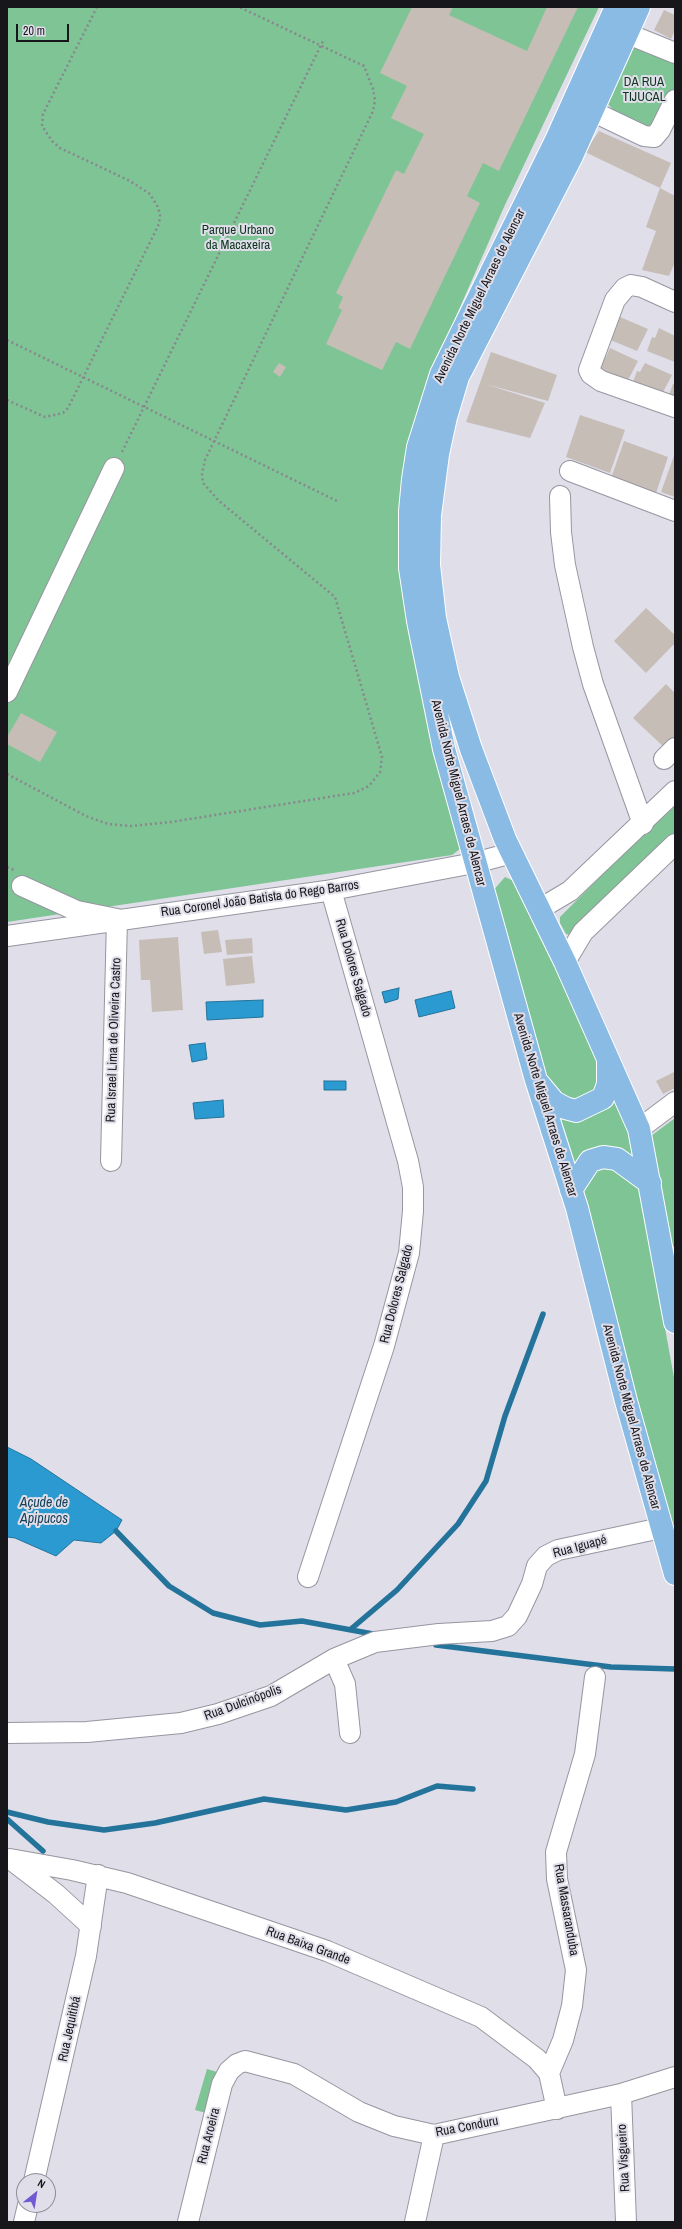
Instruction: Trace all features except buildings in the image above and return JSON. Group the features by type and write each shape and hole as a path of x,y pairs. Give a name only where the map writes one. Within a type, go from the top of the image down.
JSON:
{"main road":[{"name":"Avenida Norte Miguel Arraes de Alencar","path":"616,7 557,138 441,374 418,447 410,511 410,568 418,621 444,749 474,863 536,1080 571,1190 626,1401 675,1574"},
{"name":"Avenida Norte Miguel Arraes de Alencar","path":"639,7 592,113 458,377 446,417 438,454 430,515 429,565 435,618 448,677 471,749 512,853 538,910 565,962 639,1129 675,1322"},
{"path":"536,1080 554,1102 565,1108 576,1111 603,1098 608,1084 608,1060"},
{"path":"571,1190 590,1161 603,1157 617,1159 650,1183"}],"street":[{"path":"628,34 675,53"},
{"path":"572,102 592,113 644,136 654,137 660,130 675,100"},
{"path":"675,302 642,287 630,286 625,288 615,300 589,370 590,374 601,381 675,407"},
{"path":"7,692 114,468"},
{"path":"570,471 675,511"},
{"path":"560,496 561,532 565,565 583,647 593,684 643,824"},
{"path":"538,910 570,892 643,824 675,791"},
{"path":"565,962 583,932 675,844"},
{"name":"Rua Coronel João Batista do Rego Barros","path":"7,936 117,919 331,890 474,863 512,853"},
{"path":"22,886 77,912 117,919"},
{"name":"Rua Dolores Salgado","path":"308,1577 384,1346 409,1253 413,1210 413,1187 408,1161 331,890"},
{"name":"Rua Israel Lima de Oliveira Castro","path":"111,1162 117,919"},
{"path":"639,1129 675,1102"},
{"name":"Rua Iguapé","path":"492,1631 508,1626 517,1616 530,1590 538,1566 546,1556 558,1550 661,1528"},
{"name":"Rua Dulcinópolis","path":"7,1733 86,1732 181,1724 218,1714 271,1696 334,1659 375,1642 439,1634 492,1631"},
{"path":"334,1659 345,1684 350,1733"},
{"name":"Rua Massaranduba","path":"549,2073 562,2040 572,2006 576,1970 557,1879 556,1852 585,1754 595,1677"},
{"path":"8,1858 56,1894 91,1926"},
{"name":"Rua Baixa Grande","path":"8,1858 98,1875 127,1883 327,1951 481,2017 502,2031 537,2059 549,2073 557,2109"},
{"name":"Rua Jequitibá","path":"36,2173 61,2068 91,1926 98,1875"},
{"name":"Rua Conduru","path":"245,2061 294,2074 359,2112 394,2126 434,2135 621,2094 675,2077"},
{"name":"Rua Aroeira","path":"188,2222 222,2084 229,2070 237,2064 245,2061"},
{"name":"Rua Visgueiro","path":"621,2094 626,2222"},
{"path":"415,2222 434,2135"}],"path":[{"path":"7,400 45,418 54,416 68,408 159,224 160,215 158,207 150,194 130,182 60,148 52,141 42,126 44,114 97,7"},
{"path":"7,774 86,816 108,824 131,826 171,822 354,793 369,786 380,772 382,757 335,597 208,491 203,483 202,474 205,460 372,111 375,100 373,89 364,66 238,7"},
{"path":"114,468 323,41"},
{"path":"7,340 339,502"}],"green space":[{"name":"Parque Urbano da Macaxeira","path":"7,7 599,7 504,207 436,362 405,459 400,520 463,840 460,849 452,855 7,922"},
{"name":"DA RUA TIJUCAL","path":"635,47 655,54 675,65 675,96 657,132 614,111 607,103 631,49"},
{"path":"675,802 675,833 572,935 566,934 560,923 560,917"},
{"path":"505,877 516,882 562,978 630,1136 675,1383 675,1543 554,1102 491,893"},
{"path":"675,1118 675,1246 672,1246 667,1244 651,1136"},
{"path":"207,2069 217,2072 206,2113 195,2110"}],"water":[{"path":"399,988 398,999 385,1003 382,992"},
{"path":"451,991 455,1008 419,1017 415,1000"},
{"path":"263,1000 263,1017 207,1020 206,1002"},
{"path":"205,1043 207,1059 192,1062 189,1045"},
{"path":"324,1081 346,1081 346,1090 324,1090"},
{"path":"223,1100 224,1117 195,1119 193,1103"},
{"name":"Açude de Apipucos","path":"7,1447 31,1459 122,1520 116,1531 101,1543 74,1540 56,1556 15,1538 7,1537"}],"waterway":[{"path":"351,1629 397,1590 458,1524 486,1481 505,1416 543,1314"},
{"path":"116,1531 169,1586 213,1613 260,1625 302,1621 373,1634"},
{"path":"436,1645 611,1667 675,1669"},
{"path":"7,1812 48,1822 104,1830 155,1823 264,1799 346,1810 396,1802 437,1786 473,1789"},
{"path":"7,1819 43,1851"}]}
